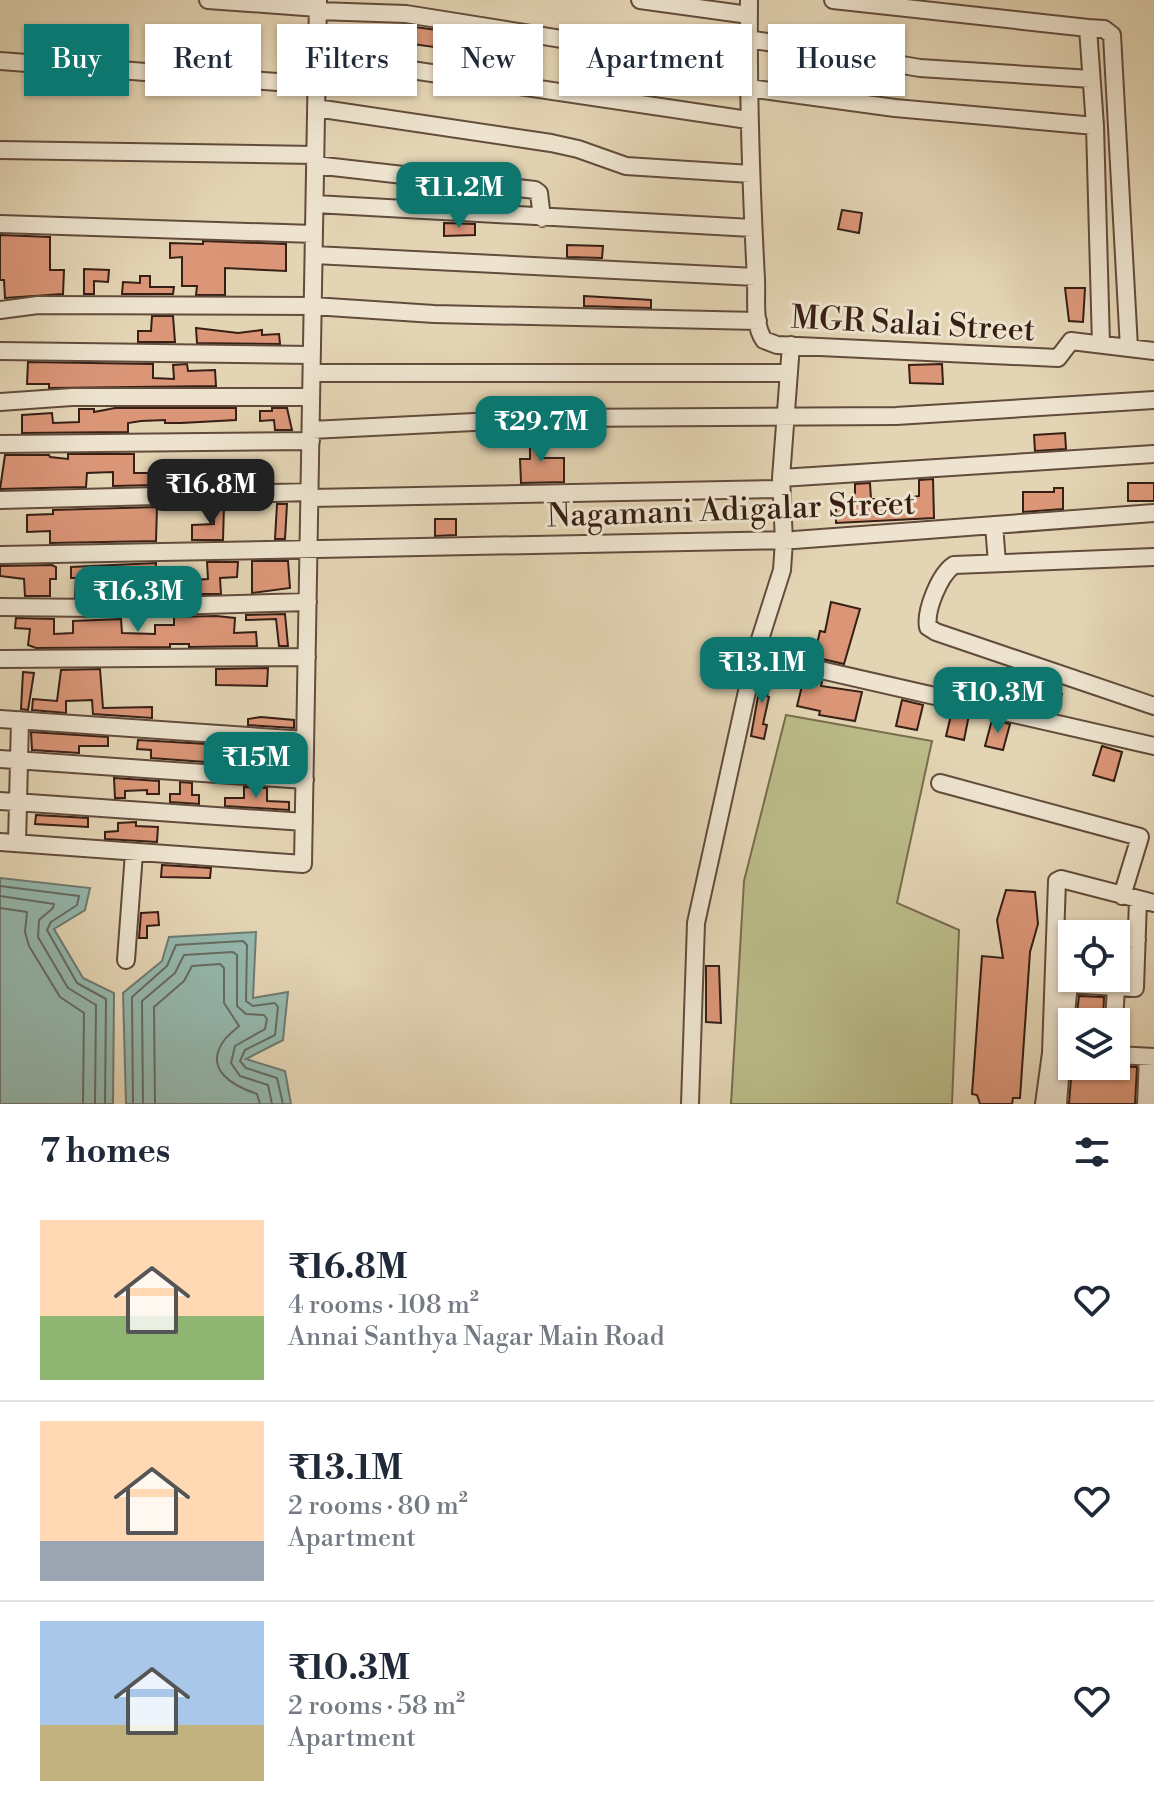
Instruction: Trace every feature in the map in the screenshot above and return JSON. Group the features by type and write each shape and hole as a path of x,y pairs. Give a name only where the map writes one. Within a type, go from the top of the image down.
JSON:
{"street":[{"path":"208,0 406,14 559,39"},
{"path":"640,0 749,8"},
{"path":"833,0 1104,29 1112,35 1129,348"},
{"path":"1088,28 1095,126 1101,344"},
{"path":"752,40 920,68 1091,79"},
{"path":"0,61 277,82"},
{"path":"417,71 748,120"},
{"path":"752,89 895,108 1095,126"},
{"path":"20,720 18,803 8,843 303,864 317,96"},
{"name":"MGR Salai Street","path":"748,96 758,321 764,340 777,345 1058,358 1071,341 1154,351"},
{"path":"316,108 551,143 626,166 751,174"},
{"path":"0,150 315,160 535,190 541,199 542,218"},
{"path":"315,204 752,228"},
{"path":"0,224 314,234"},
{"path":"314,255 756,277"},
{"path":"0,310 38,305 313,306 434,314 758,321"},
{"path":"690,1104 696,923 755,655 782,570 781,484 791,345"},
{"path":"0,351 312,355"},
{"path":"312,373 787,373"},
{"path":"0,402 72,397 311,397"},
{"path":"0,444 311,435 557,418 896,416 1154,400"},
{"path":"0,500 781,484 1154,454"},
{"name":"Nagamani Adigalar Street","path":"0,555 784,541 1154,513"},
{"path":"994,525 997,563"},
{"path":"1154,557 954,565 946,570 927,618 928,627 936,632 1154,706"},
{"path":"0,607 85,609 308,602"},
{"path":"755,655 1154,746"},
{"path":"0,659 307,657"},
{"path":"0,719 305,740"},
{"path":"0,759 305,780"},
{"path":"940,783 1147,839 1138,900 1135,988 1130,988"},
{"path":"0,801 304,822"},
{"path":"126,960 134,853"},
{"path":"1044,1104 1051,1053 1056,883 1061,879 1138,900"},
{"path":"1130,939 1137,940"},
{"path":"1130,1056 1151,1057 1146,1104"},
{"path":"1058,1104 1062,1080"}],"green space":[{"path":"786,715 932,741 897,903 959,930 952,1104 731,1104 744,881"}],"water":[{"path":"0,878 90,888 85,910 54,929 83,978 114,993 113,1104 0,1104"},
{"path":"256,932 253,998 288,992 283,1040 246,1059 285,1071 291,1104 126,1104 123,993 162,961 169,937"}],"building":[{"path":"417,27 433,29 433,47 417,45"},
{"path":"842,210 862,213 859,233 838,229"},
{"path":"444,223 475,224 475,235 444,236"},
{"path":"0,235 50,237 50,270 64,270 63,294 5,298 4,280 0,280"},
{"path":"203,241 286,244 286,271 225,268 225,295 196,295 197,286 182,286 182,257 170,258 170,243 203,244"},
{"path":"567,245 603,246 602,258 567,257"},
{"path":"84,269 109,270 108,282 94,281 94,294 84,294"},
{"path":"140,276 150,276 150,287 174,287 173,294 122,294 123,282 140,283"},
{"path":"1065,288 1085,288 1083,322 1069,321"},
{"path":"584,296 651,300 651,308 584,306"},
{"path":"152,316 173,316 175,342 138,342 138,331 151,331"},
{"path":"196,328 238,333 262,330 262,335 279,334 280,344 197,343"},
{"path":"28,362 153,364 153,378 174,379 173,365 187,364 188,371 215,370 216,386 49,388 49,384 27,384"},
{"path":"942,364 943,384 910,383 909,365"},
{"path":"115,408 236,408 236,420 181,423 141,421 128,423 128,432 22,433 22,415 52,413 53,423 79,422 79,409 94,409 94,412"},
{"path":"272,408 287,408 292,430 275,430 274,420 260,421 260,411 272,411"},
{"path":"530,430 541,430 541,458 564,458 564,482 521,483 520,459 530,459"},
{"path":"1065,433 1066,449 1035,451 1034,435"},
{"path":"68,454 134,454 134,473 158,473 158,485 113,486 113,472 87,473 86,487 0,489 5,455 49,455 68,459"},
{"path":"933,479 934,518 836,523 836,500 855,501 855,484 870,483 871,499 902,499 919,496 919,480"},
{"path":"1128,483 1154,483 1154,501 1128,501"},
{"path":"1054,488 1063,488 1063,509 1023,512 1023,492 1054,492"},
{"path":"277,504 287,504 285,539 275,539"},
{"path":"214,505 224,505 223,540 192,540 192,525 214,524"},
{"path":"157,507 156,541 50,543 50,531 27,532 27,515 53,514 53,510"},
{"path":"435,519 456,519 456,535 435,536"},
{"path":"252,561 288,561 290,588 252,593"},
{"path":"207,562 238,562 237,577 220,578 221,594 191,594 192,580 208,579"},
{"path":"156,563 155,580 171,579 171,595 141,593 141,578 119,578 120,596 100,597 100,590 90,597 75,597 76,578 71,578 71,567"},
{"path":"0,566 56,567 56,579 50,579 50,596 25,596 24,579 0,576"},
{"path":"831,602 860,609 844,664 814,657 820,631 825,632"},
{"path":"285,614 288,646 279,646 276,619 246,620 246,615"},
{"path":"174,617 235,618 234,633 256,632 257,646 189,647 189,644 170,644 170,647 36,648 28,645 30,629 15,628 16,618 54,619 54,634 73,633 73,621 121,619 122,633 155,634 155,625 174,625"},
{"path":"268,668 267,686 216,685 216,669"},
{"path":"763,668 773,670 763,724 767,725 764,739 751,736"},
{"path":"100,669 103,708 152,707 152,718 93,714 92,700 66,701 66,713 32,710 33,699 57,701 61,670"},
{"path":"23,672 34,673 28,710 21,709"},
{"path":"804,678 822,682 821,686 862,692 855,721 819,715 820,711 797,706"},
{"path":"1044,689 1062,694 1057,713 1038,708"},
{"path":"902,700 923,705 917,730 896,726"},
{"path":"952,711 969,715 964,740 946,736"},
{"path":"248,719 294,720 294,728 248,725"},
{"path":"992,720 1010,724 1003,750 985,746"},
{"path":"31,732 108,737 108,746 79,746 79,753 32,750"},
{"path":"138,740 224,745 224,753 245,756 267,755 266,748 293,750 288,753 288,768 151,758 151,750 137,749"},
{"path":"1102,746 1122,752 1114,781 1093,775"},
{"path":"114,778 159,781 159,794 147,794 147,790 125,791 125,798 115,798"},
{"path":"180,782 192,783 192,795 199,795 199,804 170,802 170,794 180,794"},
{"path":"244,787 267,788 267,801 289,802 289,810 225,806 225,798 244,798"},
{"path":"36,815 88,818 88,827 35,824"},
{"path":"136,822 136,826 158,827 157,842 105,839 105,832 118,831 118,823"},
{"path":"162,865 211,868 210,878 161,877"},
{"path":"1006,890 1035,892 1038,924 1030,952 1020,1098 1013,1098 1012,1104 980,1104 977,1095 972,1094 982,956 1003,958 997,920"},
{"path":"158,912 159,925 147,926 147,938 139,938 141,913"},
{"path":"706,966 719,966 721,1023 706,1022"},
{"path":"1079,996 1104,997 1104,1008 1078,1008"},
{"path":"1130,1067 1137,1067 1135,1104 1069,1104 1071,1080 1130,1080"}]}
